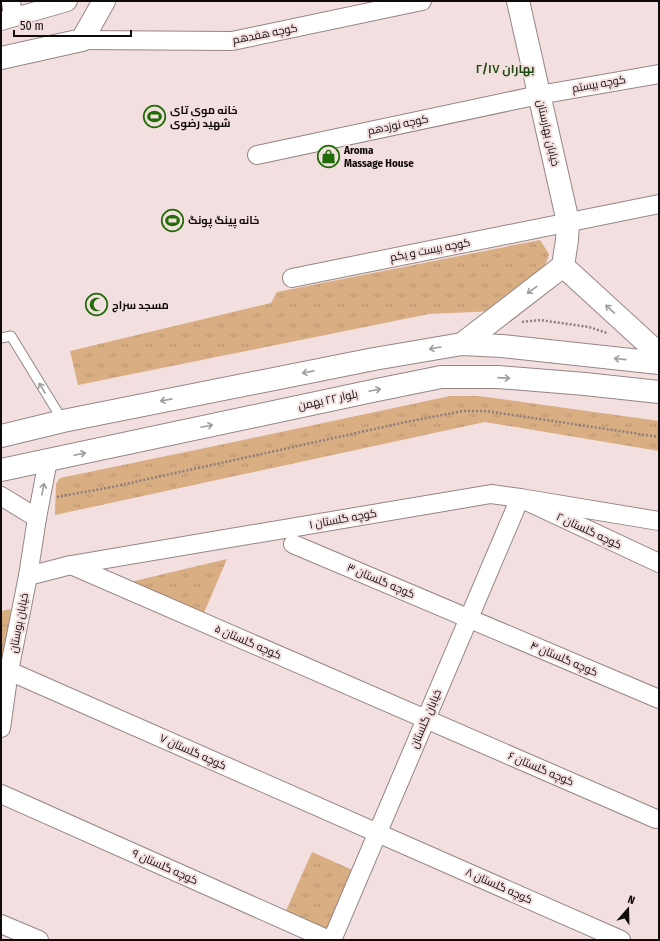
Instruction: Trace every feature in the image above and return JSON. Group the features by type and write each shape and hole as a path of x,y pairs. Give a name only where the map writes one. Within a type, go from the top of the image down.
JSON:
{"main road":[{"path":"1,58 82,40 104,1"},
{"name":"خیابان بهارستان","path":"518,1 568,222 563,266"},
{"path":"462,344 563,266 659,354"},
{"path":"1,436 62,421 374,359 462,344 502,346 659,363"},
{"name":"بلوار ۲۲ بهمن","path":"1,470 441,377 498,377 659,392"}],"street":[{"path":"8,13 68,1"},
{"name":"کوچه هفدهم","path":"82,40 232,41 422,1"},
{"name":"کوچه بیستم","path":"539,95 659,74"},
{"name":"کوچه نوزدهم","path":"257,154 539,95"},
{"name":"کوچه بیست و یکم","path":"292,278 659,204"},
{"name":"خیابان بوستان","path":"1,728 9,671 28,576 48,460"},
{"name":"کوچه گلستان ۱","path":"28,576 71,566 491,494 659,521"},
{"path":"1,496 37,518"},
{"name":"کوچه گلستان ۲","path":"520,498 659,563"},
{"name":"خیابان گلستان","path":"332,940 520,498"},
{"name":"کوچه گلستان ۳","path":"293,544 468,618"},
{"name":"کوچه گلستان ۵","path":"71,566 426,719"},
{"name":"کوچه گلستان ۴","path":"468,618 659,699"},
{"name":"کوچه گلستان ۷","path":"9,671 377,833"},
{"name":"کوچه گلستان ۶","path":"426,719 656,819"},
{"name":"کوچه گلستان ۹","path":"1,794 329,940"},
{"name":"کوچه گلستان ۸","path":"377,833 621,940"},
{"path":"1,924 39,940"}],"lane":[{"path":"1,338 11,336 62,421"}],"path":[{"path":"516,322 540,320 589,326 608,333"},
{"path":"57,498 463,411 486,411 659,437"}],"green space":[{"path":"540,240 549,254 543,273 496,311 429,314 78,385 70,351 271,303 277,292"},
{"path":"450,396 479,396 659,421 659,451 485,422 55,515 56,484 60,478"},
{"path":"227,559 197,629 105,588"},
{"path":"11,609 4,674 1,672 1,611"},
{"path":"312,852 357,872 329,933 285,913"}],"place":[{"name":"خانه موی تای شهید رضوی","path":"155,116"},
{"name":"Aroma Massage House","path":"328,156"},
{"name":"خانه پینگ پونگ","path":"173,220"},
{"name":"مسجد سراج","path":"97,305"}],"district":[{"name":"۲/۱۷ بهاران","path":"505,69"}]}
